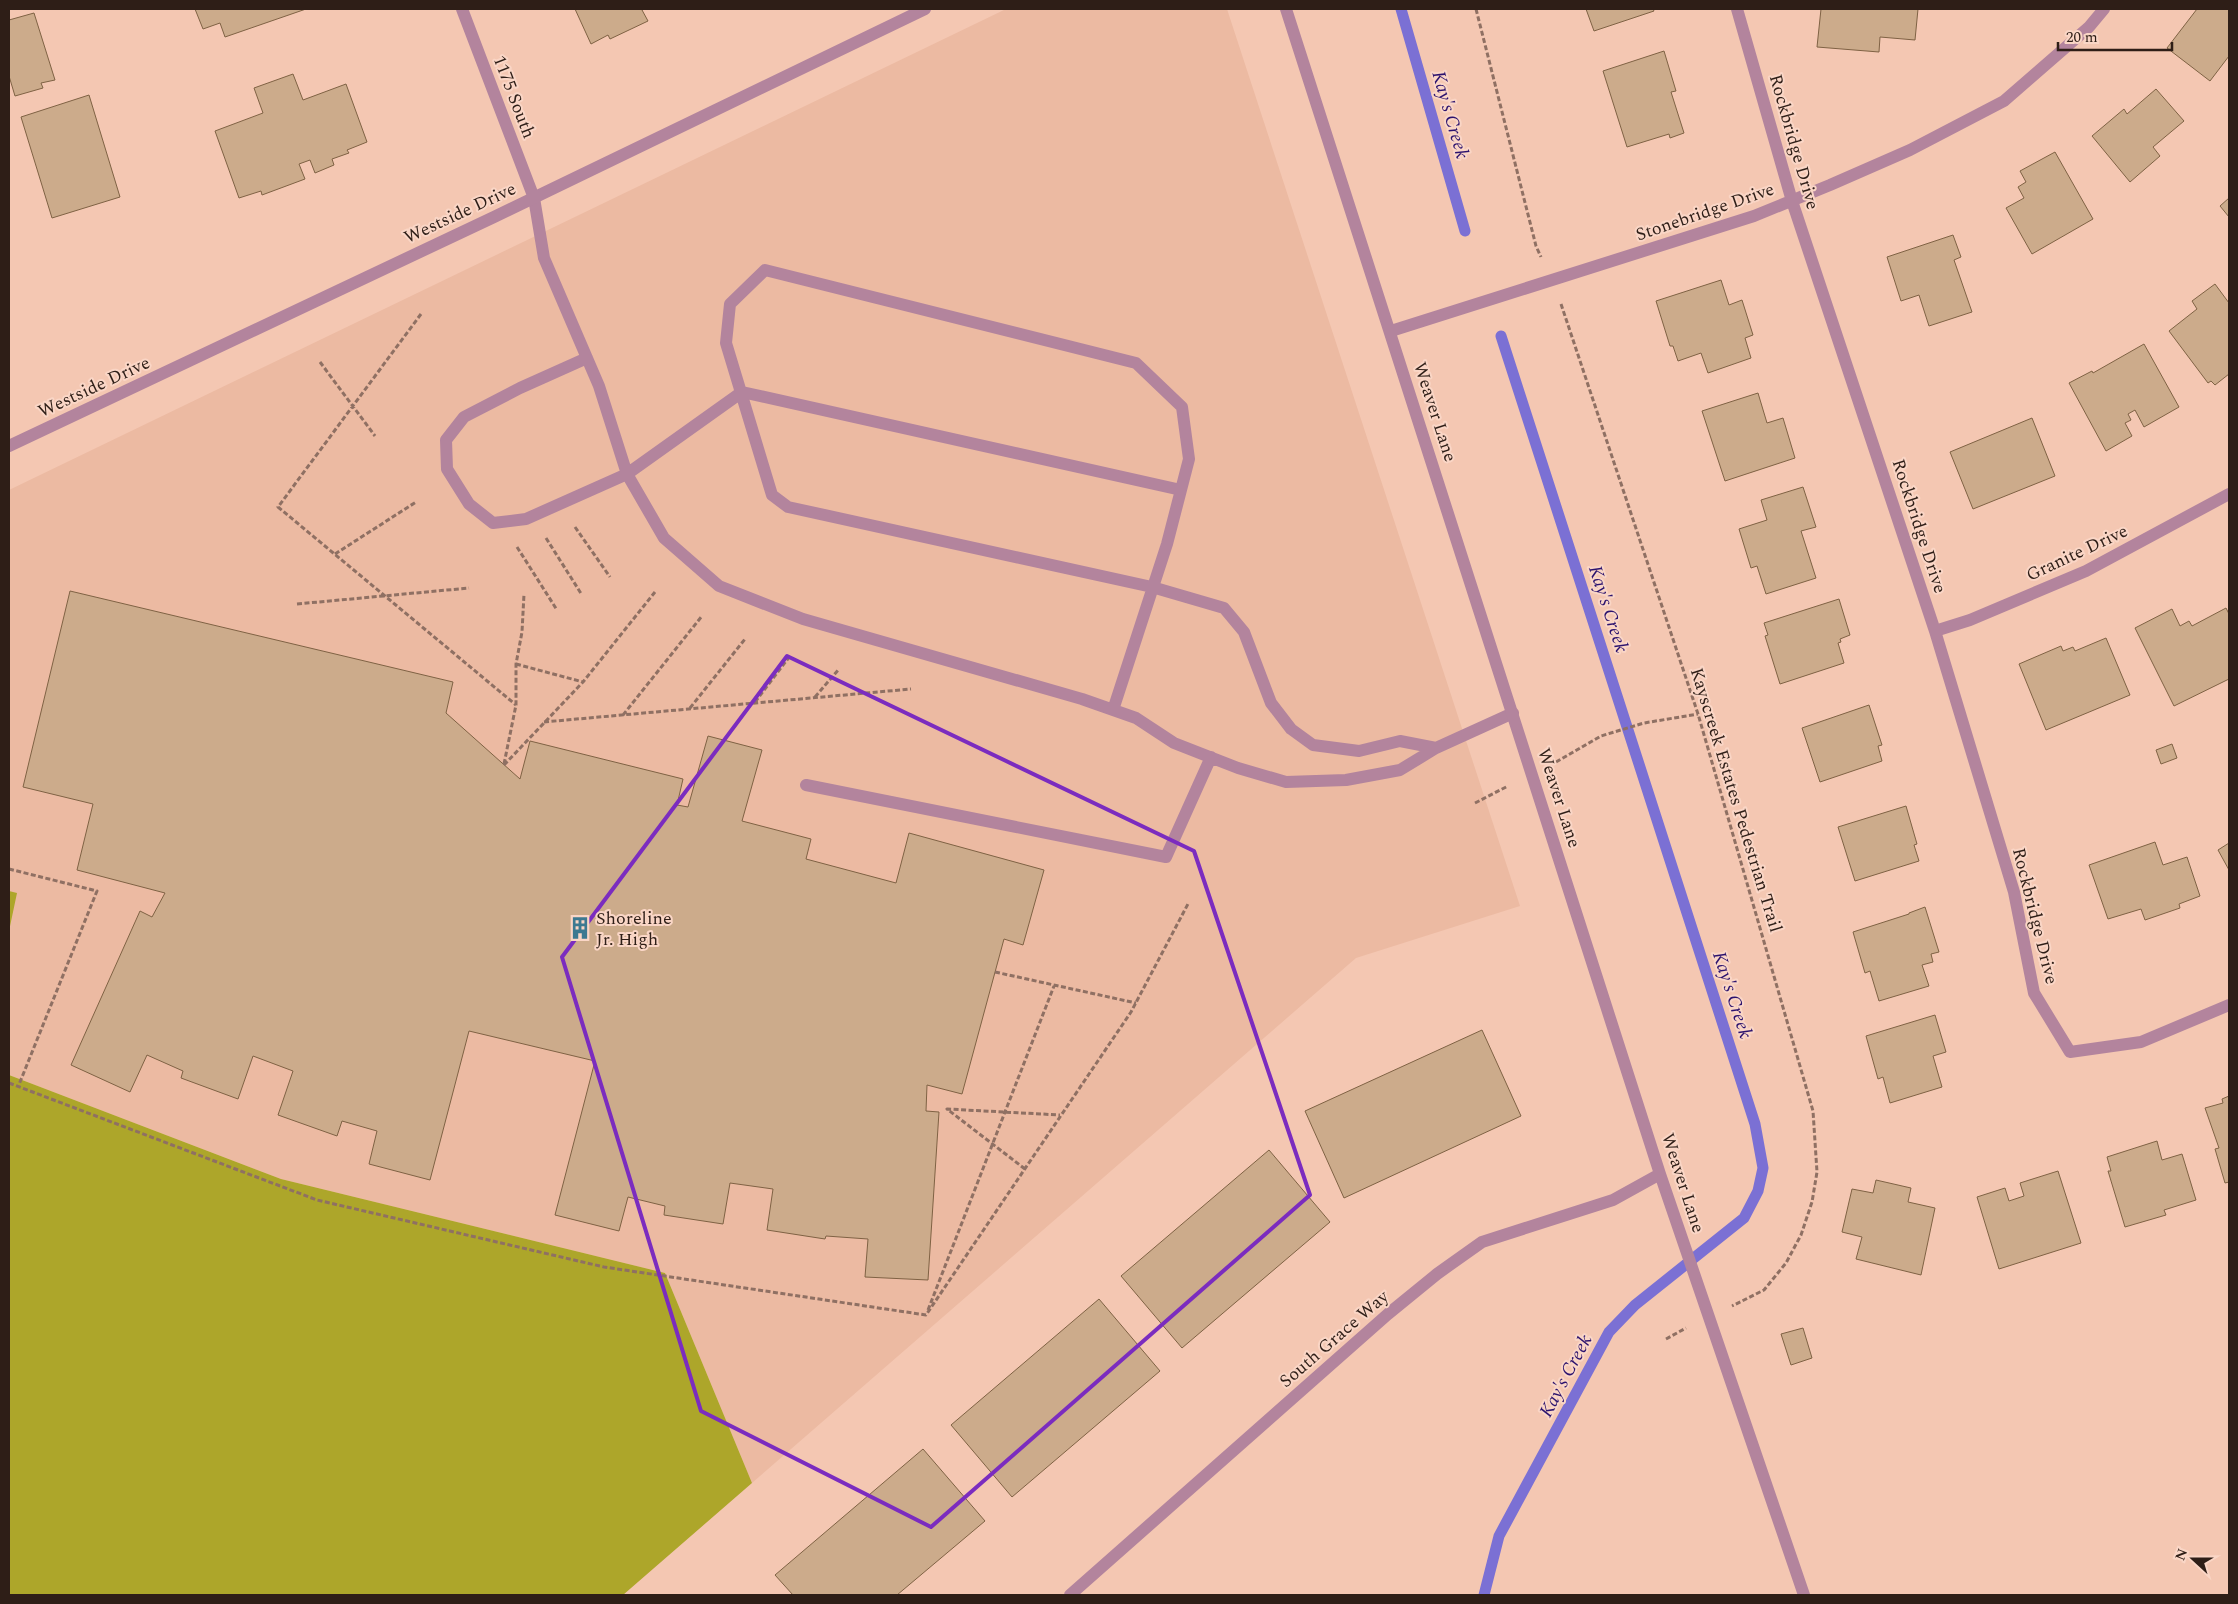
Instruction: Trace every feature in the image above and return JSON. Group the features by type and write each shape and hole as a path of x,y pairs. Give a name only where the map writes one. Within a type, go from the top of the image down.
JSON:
{"street":[{"name":"1175 South","path":"462,9 534,198 544,258 598,386 626,474 664,538 719,586 803,619 1113,710 1136,718 1174,743 1286,782 1346,780 1400,770 1436,748 1513,713"},
{"name":"Westside Drive","path":"9,446 534,198 925,9"},
{"name":"Weaver Lane","path":"1286,9 1391,330 1660,1174 1804,1595"},
{"name":"Rockbridge Drive","path":"1737,9 1792,200 1935,632 2014,892 2034,992 2070,1052 2141,1042 2229,1005"},
{"name":"Stonebridge Drive","path":"1391,330 1754,216 1910,150 2004,101 2089,27 2104,9"},
{"path":"1113,710 1152,587 1167,544 1190,459 1182,407 1136,363 764,270 730,304 726,343 772,495 788,507 1152,587 1224,608 1244,632 1271,703 1290,729 1313,745 1359,751 1400,741 1436,748"},
{"path":"587,358 520,388 464,417 446,440 447,469 469,504 492,523 526,519 626,474 742,392 1181,490"},
{"name":"Granite Drive","path":"1935,632 2086,571 2229,494"},
{"path":"806,785 1166,857 1211,757"},
{"name":"South Grace Way","path":"1070,1595 1388,1314 1437,1274 1482,1242 1613,1200 1660,1174"}],"path":[{"path":"1476,9 1536,246"},
{"name":"Kayscreek Estates Pedestrian Trail","path":"1559,297 1698,714 1813,1110 1817,1172 1812,1202 1801,1235 1786,1263 1764,1290 1747,1299"},
{"path":"422,314 278,508 516,705"},
{"path":"320,362 375,436"},
{"path":"335,554 416,502"},
{"path":"559,504 610,577"},
{"path":"532,516 582,594"},
{"path":"501,522 557,610"},
{"path":"297,604 469,588"},
{"path":"524,594 522,632 516,664 516,705 504,765 583,682 655,592"},
{"path":"622,715 702,616"},
{"path":"689,709 745,638"},
{"path":"755,703 790,656"},
{"path":"516,664 583,682"},
{"path":"815,698 839,669"},
{"path":"544,722 911,689"},
{"path":"1565,758 1601,736 1644,722 1698,714"},
{"path":"9,869 97,891 18,1086"},
{"path":"926,1315 1136,1003 1189,902"},
{"path":"995,972 1136,1003"},
{"path":"926,1315 1054,986"},
{"path":"9,1083 317,1200 604,1267 926,1315"},
{"path":"1025,1169 947,1109 1061,1115"}],"highlighted area":[{"path":"787,656 1194,851 1310,1195 931,1527 701,1411 562,957"}],"shaded area":[{"path":"1006,9 1227,9 1520,906 1356,958 752,1483 665,1273 281,1179 9,1075 9,490"},
{"path":"9,891 17,893 9,931"},
{"path":"9,1075 281,1179 665,1273 752,1483 623,1595 9,1595"}],"building":[{"path":"195,9 306,9 225,37 220,23 203,29"},
{"path":"575,9 644,9 642,10 648,21 610,39 608,35 591,44"},
{"path":"1586,9 1653,9 1654,11 1594,31"},
{"path":"1821,9 1918,9 1915,40 1880,37 1879,52 1817,47"},
{"path":"2197,9 2229,9 2229,56 2210,81 2167,48"},
{"path":"34,13 55,80 41,83 43,88 15,96 9,76 9,20"},
{"path":"1664,51 1676,91 1671,92 1684,133 1670,138 1669,134 1627,147 1603,71"},
{"path":"293,74 303,100 346,84 367,142 347,150 349,153 332,159 334,165 315,173 310,160 299,164 305,179 262,195 261,191 239,198 215,131 263,113 254,88"},
{"path":"2156,89 2184,121 2153,147 2160,156 2130,182 2092,136 2124,109 2127,114"},
{"path":"89,95 120,197 52,218 21,117"},
{"path":"2055,152 2093,219 2032,254 2006,208 2024,198 2018,187 2026,182 2020,171"},
{"path":"2229,198 2229,217 2220,206"},
{"path":"1953,235 1961,257 1954,260 1972,312 1929,326 1919,295 1901,301 1887,257"},
{"path":"1721,280 1729,305 1742,300 1753,335 1745,338 1751,358 1708,373 1701,353 1678,361 1673,346 1670,346 1656,301"},
{"path":"2215,284 2229,303 2229,374 2215,385 2211,381 2208,383 2169,331 2197,309 2192,301"},
{"path":"2144,344 2179,407 2144,427 2135,410 2128,414 2131,420 2125,423 2132,436 2106,451 2069,383 2092,371 2093,373"},
{"path":"1758,393 1767,423 1783,418 1795,458 1725,481 1702,411"},
{"path":"2032,418 2055,476 1973,509 1950,452"},
{"path":"1803,487 1816,527 1801,531 1816,578 1766,594 1757,566 1751,568 1739,529 1767,520 1761,500"},
{"name":"Shoreline Jr. High","path":"70,591 453,682 446,713 520,779 530,741 683,779 677,805 688,807 708,736 762,750 742,821 811,839 806,859 896,883 909,833 1044,870 1023,945 1004,939 962,1094 927,1085 926,1111 939,1112 928,1280 865,1277 868,1239 826,1236 825,1239 767,1230 773,1189 730,1183 723,1224 664,1215 665,1206 628,1197 619,1231 555,1215 595,1061 469,1031 430,1180 369,1164 377,1131 342,1121 337,1136 278,1115 293,1071 253,1056 238,1099 181,1078 183,1071 147,1055 130,1092 71,1065 140,911 152,917 165,893 77,870 93,804 23,787"},
{"path":"1839,599 1850,635 1840,639 1841,642 1838,643 1844,663 1780,684 1765,636 1768,635 1764,623"},
{"path":"2226,608 2229,614 2229,679 2174,706 2135,628 2172,609 2180,626 2189,621 2192,626"},
{"path":"2106,638 2130,695 2046,730 2019,664 2061,646 2063,651 2073,647 2075,651"},
{"path":"1869,705 1882,745 1878,746 1882,761 1820,782 1802,728"},
{"path":"2172,744 2177,758 2161,764 2156,750"},
{"path":"1906,806 1917,844 1914,845 1919,861 1855,881 1838,827"},
{"path":"2155,842 2163,865 2187,857 2200,896 2179,904 2180,908 2145,920 2141,909 2108,919 2089,865"},
{"path":"2229,843 2229,870 2218,850"},
{"path":"1925,907 1939,952 1931,954 1933,962 1922,965 1929,986 1879,1001 1870,971 1865,973 1853,932"},
{"path":"1935,1015 1946,1052 1933,1056 1942,1087 1890,1103 1883,1077 1878,1079 1866,1036"},
{"path":"1482,1030 1521,1116 1344,1198 1305,1111"},
{"path":"2229,1096 2229,1182 2225,1183 2215,1149 2219,1148 2205,1108 2223,1103 2222,1099"},
{"path":"2157,1141 2162,1160 2182,1154 2196,1200 2164,1210 2166,1215 2125,1227 2108,1171 2111,1171 2107,1157"},
{"path":"1269,1150 1330,1222 1182,1348 1121,1276"},
{"path":"2058,1171 2081,1243 1999,1269 1977,1197 2005,1188 2009,1201 2024,1196 2020,1183"},
{"path":"1876,1180 1911,1188 1908,1202 1935,1208 1921,1275 1856,1259 1862,1237 1842,1232 1852,1189 1873,1193"},
{"path":"1099,1299 1160,1371 1012,1497 951,1425"},
{"path":"1803,1328 1812,1358 1791,1365 1781,1334"},
{"path":"923,1449 985,1521 897,1595 793,1595 775,1575"}],"waterway":[{"name":"Kay's Creek","path":"1401,9 1465,231"},
{"name":"Kay's Creek","path":"1484,1595 1499,1536 1609,1332 1635,1305 1744,1218 1758,1191 1763,1168 1755,1124 1501,336"}],"place":[{"name":"Shoreline Jr. High","path":"580,928"}]}
